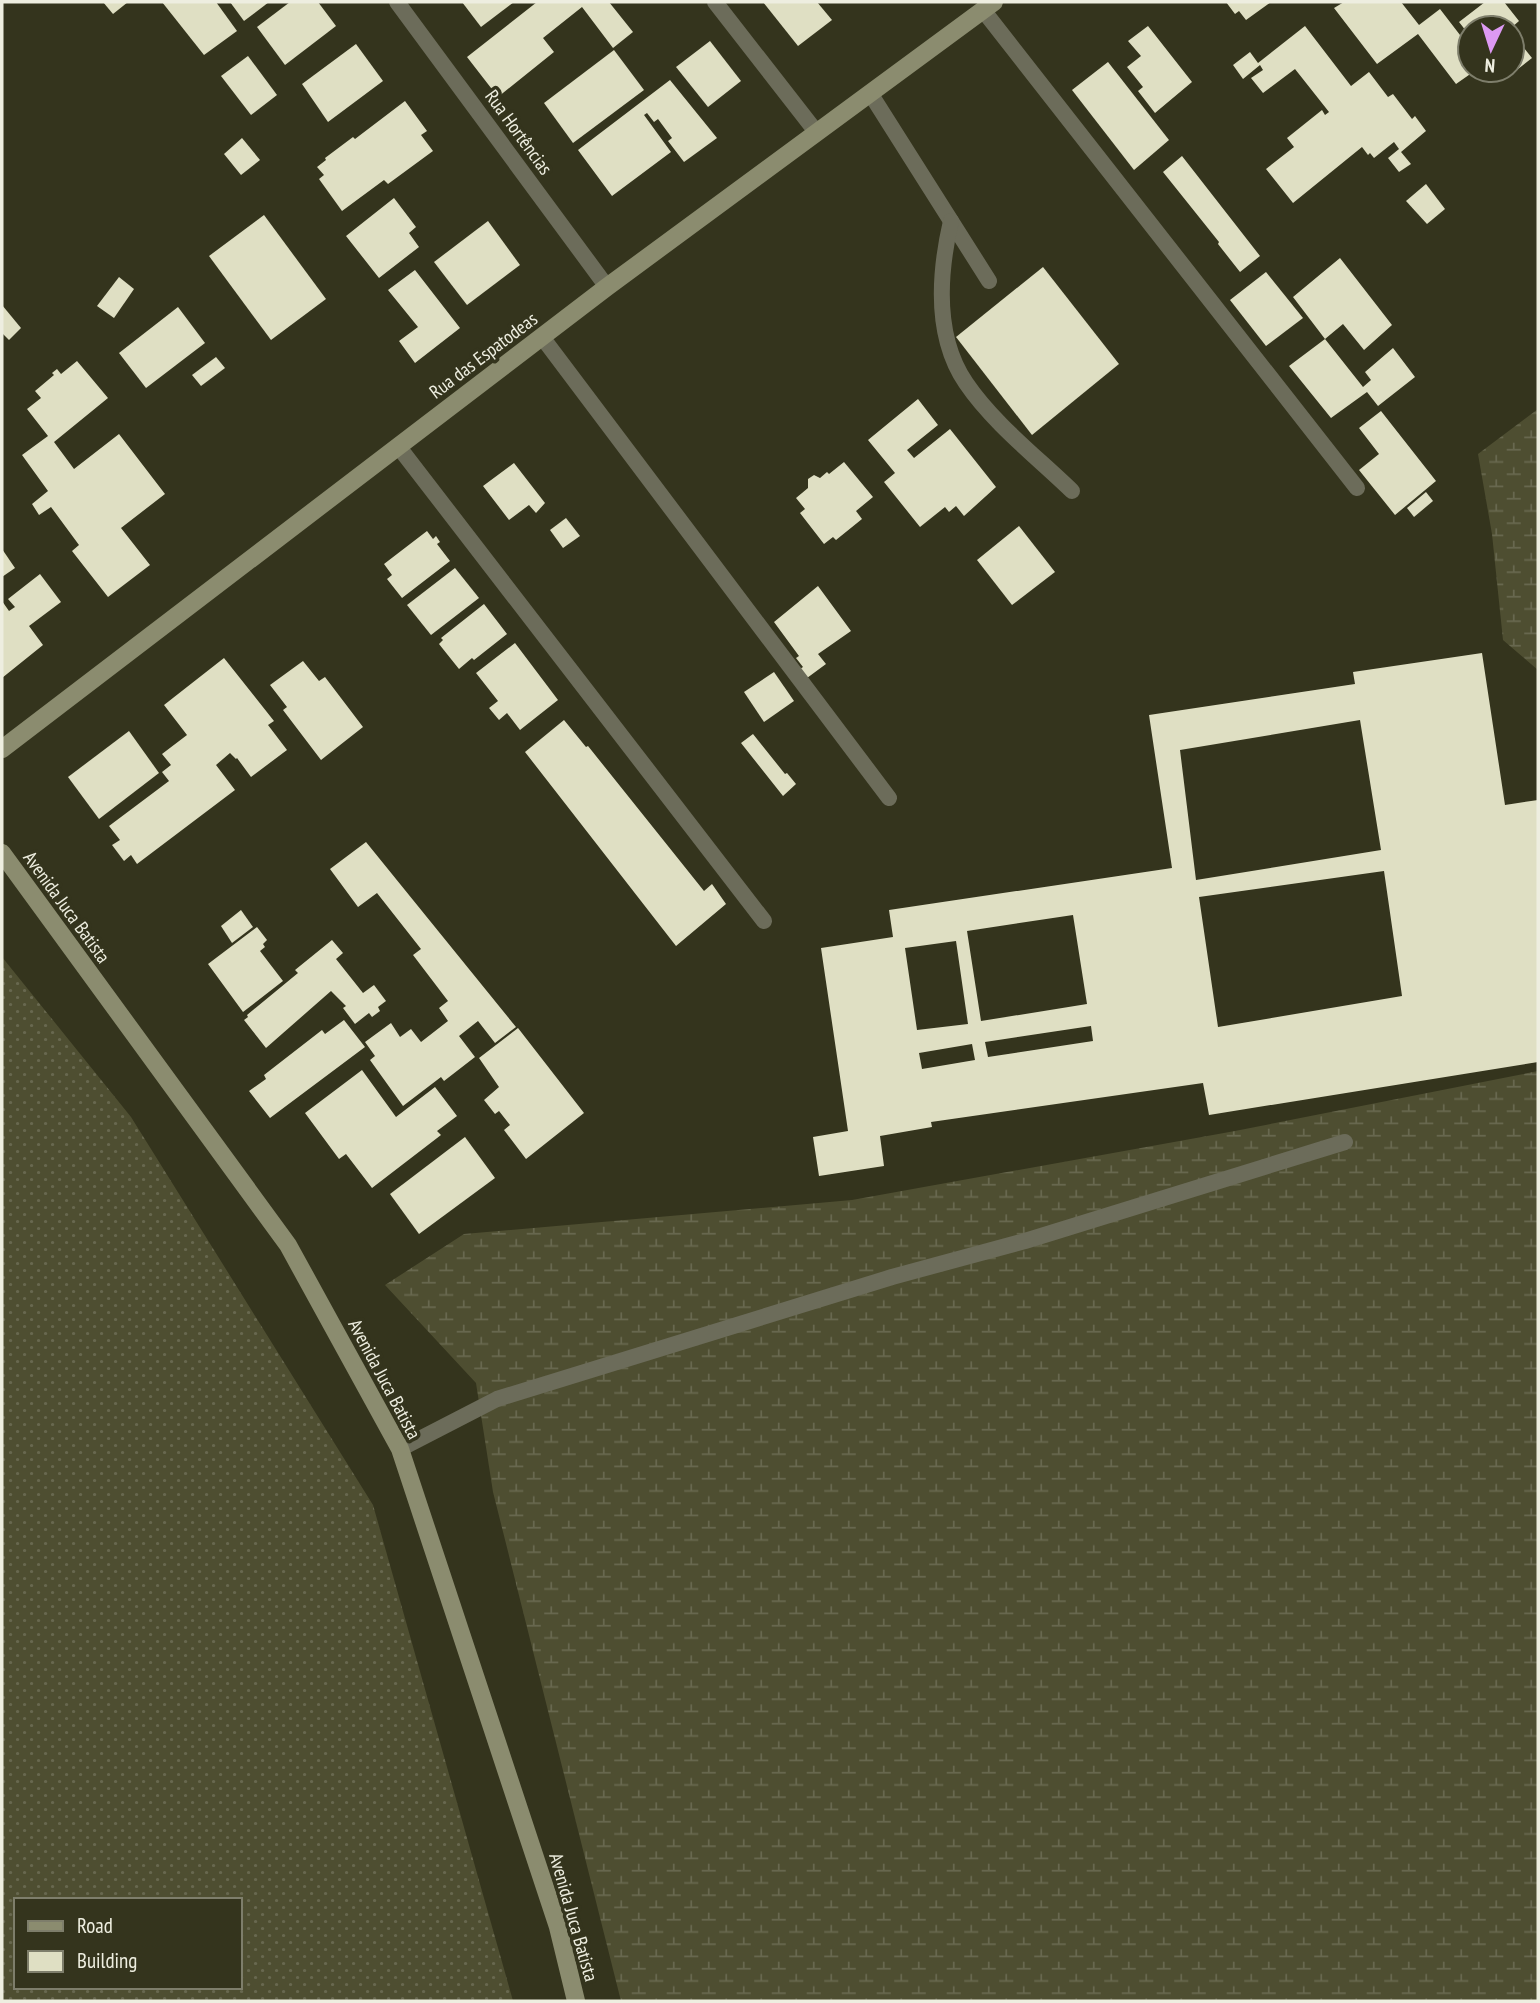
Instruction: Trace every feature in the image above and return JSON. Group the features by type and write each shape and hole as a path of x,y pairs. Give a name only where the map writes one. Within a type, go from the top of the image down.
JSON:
{"main road":[{"name":"Rua das Espatodeas","path":"2,749 607,287 989,6"},
{"name":"Avenida Juca Batista","path":"2,853 288,1245 400,1449 558,1927 576,2001"}],"lane":[{"name":"Rua Hortências","path":"397,2 607,287"},
{"path":"715,2 817,133"},
{"path":"989,6 1357,488"},
{"path":"870,93 989,281"},
{"path":"951,221 943,258 941,303 951,348 966,382 993,415 1072,491"},
{"path":"542,337 889,798"},
{"path":"398,446 764,921"},
{"path":"400,1449 497,1399 892,1277 1025,1241 1345,1142"}],"green space":[{"path":"1538,409 1538,670 1503,640 1492,534 1478,454"},
{"path":"2,957 131,1117 373,1505 513,2001 2,2001"},
{"path":"1538,1071 1538,2001 621,2001 493,1492 476,1383 385,1285 464,1234 852,1200 1235,1131"}],"building":[{"path":"103,2 128,2 113,14"},
{"path":"162,2 216,2 237,31 204,55"},
{"path":"230,2 269,2 244,21"},
{"path":"290,2 318,2 336,26 285,65 257,27"},
{"path":"462,2 514,2 481,27"},
{"path":"537,2 609,2 633,32 613,48 582,7 543,38 554,52 498,97 467,57"},
{"path":"763,2 817,2 832,20 798,46"},
{"path":"1226,2 1271,2 1246,20 1239,11 1235,14"},
{"path":"1344,2 1401,2 1419,25 1440,9 1456,30 1456,84 1418,34 1377,64 1334,8"},
{"path":"1485,2 1504,2 1513,14 1469,14"},
{"path":"1148,26 1192,82 1155,113 1138,91 1143,87 1127,67 1141,56 1128,41"},
{"path":"1305,26 1351,86 1369,72 1388,97 1393,94 1412,119 1415,116 1426,131 1401,152 1411,164 1399,172 1388,158 1399,149 1394,142 1374,158 1362,147 1293,203 1266,169 1294,147 1287,138 1322,110 1325,115 1329,112 1295,69 1263,93 1251,78 1263,70 1260,65 1243,79 1233,65 1250,52 1258,63"},
{"path":"710,41 741,81 708,107 676,67"},
{"path":"356,44 383,81 328,122 302,84"},
{"path":"614,50 644,90 573,143 544,103"},
{"path":"1526,50 1532,58 1526,63"},
{"path":"248,56 277,95 251,115 221,76"},
{"path":"1108,62 1169,140 1134,170 1072,90"},
{"path":"670,80 717,138 684,162 668,141 672,138 658,119 654,122 647,113 644,115 671,152 612,196 578,150"},
{"path":"405,101 427,131 421,135 433,151 388,184 384,180 342,211 319,179 324,175 317,167 353,137 355,139"},
{"path":"242,138 260,160 241,175 224,154"},
{"path":"1182,156 1260,256 1240,272 1163,172"},
{"path":"1426,184 1445,209 1427,224 1406,201"},
{"path":"394,198 416,227 409,233 419,247 379,278 346,236"},
{"path":"264,215 326,299 271,340 209,256"},
{"path":"488,221 520,265 467,305 434,262"},
{"path":"1340,258 1392,325 1364,350 1343,324 1325,339 1293,297"},
{"path":"1043,267 1119,364 1032,435 956,337"},
{"path":"415,270 460,328 415,363 399,341 418,327 388,290"},
{"path":"1266,272 1303,318 1266,346 1230,300"},
{"path":"119,277 134,289 114,318 97,306"},
{"path":"2,305 21,328 9,340 2,333"},
{"path":"178,307 205,343 146,388 119,353"},
{"path":"1325,339 1363,387 1371,380 1365,372 1393,348 1415,377 1378,406 1367,392 1331,418 1289,366"},
{"path":"216,357 225,368 201,386 192,375"},
{"path":"77,361 108,398 54,442 74,469 119,434 165,494 121,528 150,565 108,597 72,551 79,545 51,507 39,515 32,504 48,491 22,455 48,436 27,409 41,398 35,391 54,375 52,373 57,369 61,374"},
{"path":"918,399 938,425 907,450 914,458 950,429 996,487 964,516 956,506 949,512 945,507 920,527 884,482 895,473 868,440"},
{"path":"1381,411 1436,481 1395,515 1359,470 1379,454 1359,428"},
{"path":"844,462 873,497 856,511 862,519 836,540 833,537 824,544 800,513 805,509 796,498 808,488 808,479 814,475 820,478 827,472 829,474"},
{"path":"514,463 545,503 536,513 529,505 509,520 483,486"},
{"path":"1426,492 1433,501 1414,517 1407,508"},
{"path":"566,518 580,536 563,548 550,530"},
{"path":"1019,526 1055,572 1012,605 977,560"},
{"path":"427,531 433,539 436,536 440,542 437,544 450,561 402,598 387,579 392,575 384,564"},
{"path":"2,549 15,568 2,577"},
{"path":"455,568 479,598 431,635 407,605"},
{"path":"40,574 61,602 29,626 43,645 2,678 2,601 9,611 15,607 8,599"},
{"path":"818,586 851,631 818,654 826,664 807,678 796,658 799,656 774,622"},
{"path":"484,604 507,634 459,669 439,644 443,640 441,638"},
{"path":"515,643 558,700 520,730 507,713 499,720 489,708 498,701 476,673"},
{"path":"1482,653 1505,805 1538,800 1538,1062 1209,1115 1203,1083 931,1122 932,1127 880,1136 884,1166 819,1176 813,1137 848,1131 821,948 893,937 889,910 1172,868 1149,715 1355,684 1353,672","holes":["1360,720 1381,850 1196,880 1180,750","1384,871 1402,996 1218,1027 1199,897","1073,915 1087,1004 981,1021 967,931","956,941 968,1024 917,1030 905,948","1091,1026 1093,1041 988,1057 985,1042","972,1044 975,1060 922,1069 919,1053"]},
{"path":"224,658 274,721 268,725 287,750 251,777 230,753 216,765 235,790 137,864 131,855 124,861 112,845 120,840 109,826 169,781 162,772 171,765 162,754 187,735 164,705"},
{"path":"303,661 319,681 325,677 363,727 321,760 283,710 287,707 270,685"},
{"path":"774,672 794,701 764,722 744,692"},
{"path":"564,720 704,891 712,884 726,904 676,946 525,752"},
{"path":"129,731 159,773 99,819 68,777"},
{"path":"753,734 796,784 783,796 741,743"},
{"path":"366,842 516,1027 495,1043 478,1021 459,1036 475,1057 444,1081 441,1077 403,1106 370,1060 375,1056 365,1042 391,1023 400,1037 411,1029 421,1042 448,1021 439,1008 448,1001 413,955 421,949 377,893 358,907 330,869"},
{"path":"241,910 253,927 232,943 221,926"},
{"path":"257,927 267,940 260,951 283,981 243,1012 208,964"},
{"path":"332,940 343,953 336,959 363,993 374,985 386,1001 378,1007 380,1011 372,1017 369,1013 355,1024 343,1008 346,1006 331,991 266,1048 244,1020 247,1015 298,973 295,970"},
{"path":"344,1020 365,1047 270,1118 249,1091 266,1079 264,1075 322,1030 325,1034"},
{"path":"518,1028 584,1113 526,1159 504,1130 510,1125 499,1111 495,1114 484,1100 499,1087 479,1058"},
{"path":"362,1070 396,1117 435,1087 457,1116 437,1131 441,1135 372,1188 346,1154 339,1159 305,1113"},
{"path":"465,1137 495,1178 419,1234 390,1194"}]}
